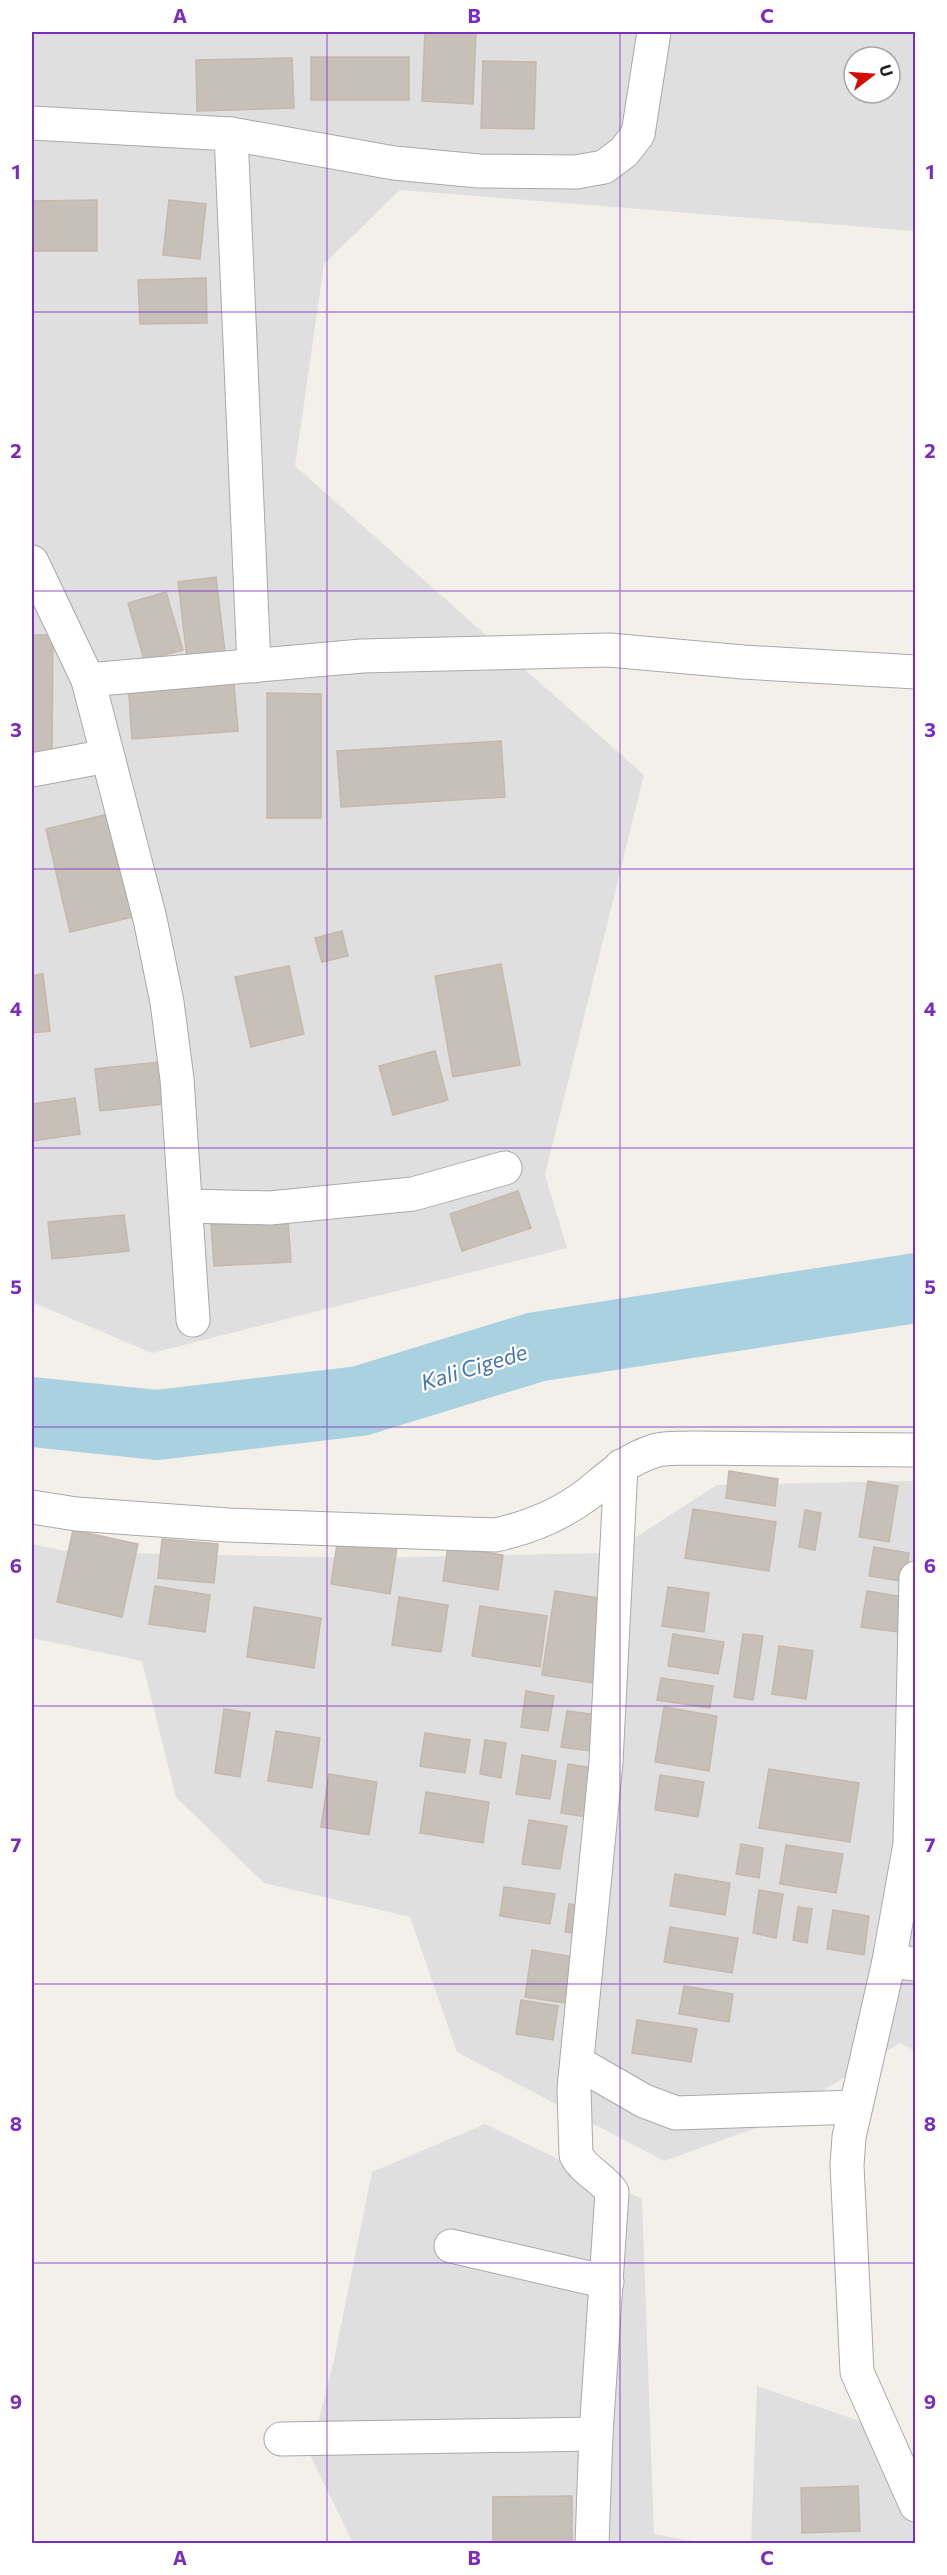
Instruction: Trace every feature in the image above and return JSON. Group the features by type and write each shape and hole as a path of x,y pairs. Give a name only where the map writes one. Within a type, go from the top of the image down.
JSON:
{"street":[{"path":"32,123 231,134 394,163 479,171 576,172 604,167 624,152 638,134 654,32"},
{"path":"231,134 254,666"},
{"path":"32,562 88,681 150,919 167,1002 177,1078 193,1320"},
{"path":"88,681 362,656 609,650 755,663 915,672"},
{"path":"32,770 107,756"},
{"path":"187,1206 270,1208 413,1194 505,1168"},
{"path":"32,1507 76,1514 228,1525 495,1535 525,1529 557,1513 586,1495 621,1466 656,1450 691,1448 915,1450"},
{"path":"592,2544 612,2192 606,2184 579,2162 576,2155 574,2089 606,1762 621,1466"},
{"path":"915,1578 910,1844 902,1963 855,2107 849,2137 847,2165 857,2372 915,2505"},
{"path":"578,2063 644,2101 676,2113 715,2114 855,2107"},
{"path":"451,2246 607,2282"},
{"path":"281,2439 597,2434"}],"shaded area":[{"path":"32,32 915,32 915,231 400,190 324,264 295,466 644,775 545,1175 567,1248 152,1353 32,1302"},
{"path":"915,1481 915,2051 900,2043 772,2122 664,2161 457,2052 410,1917 264,1883 176,1797 142,1661 32,1638 32,1544 70,1552 360,1558 611,1553 717,1485"},
{"path":"485,2124 642,2199 654,2534 704,2543 353,2543 310,2455 334,2360 372,2172"},
{"path":"757,2386 892,2432 915,2470 915,2543 751,2544"}],"building":[{"path":"425,32 476,32 473,104 422,101"},
{"path":"311,57 409,57 409,100 311,100"},
{"path":"292,58 294,108 197,111 196,60"},
{"path":"483,61 536,62 534,129 481,128"},
{"path":"97,200 97,251 32,251 32,201"},
{"path":"169,200 206,204 200,259 163,255"},
{"path":"206,278 207,323 140,324 138,280"},
{"path":"216,577 226,660 188,665 178,582"},
{"path":"166,592 183,650 144,660 128,603"},
{"path":"32,635 53,635 52,754 32,754"},
{"path":"233,673 238,731 132,739 128,682"},
{"path":"267,693 321,694 321,818 267,818"},
{"path":"501,741 505,797 341,807 337,751"},
{"path":"113,813 137,916 70,932 46,829"},
{"path":"342,931 348,956 322,962 315,938"},
{"path":"501,964 520,1065 453,1077 435,976"},
{"path":"289,966 304,1034 251,1047 235,977"},
{"path":"43,974 50,1031 32,1033 32,976"},
{"path":"435,1051 448,1100 393,1115 379,1066"},
{"path":"159,1062 164,1104 100,1111 95,1069"},
{"path":"75,1098 80,1134 33,1141 32,1104"},
{"path":"518,1191 531,1228 462,1251 450,1214"},
{"path":"124,1215 129,1251 52,1259 48,1222"},
{"path":"288,1221 291,1262 214,1266 211,1225"},
{"path":"729,1471 778,1479 775,1506 726,1498"},
{"path":"868,1481 898,1486 889,1542 859,1537"},
{"path":"693,1509 776,1522 769,1571 685,1558"},
{"path":"805,1510 821,1513 815,1550 799,1547"},
{"path":"73,1530 138,1544 122,1617 57,1602"},
{"path":"338,1538 397,1547 390,1594 331,1584"},
{"path":"162,1539 218,1544 214,1583 158,1578"},
{"path":"448,1546 503,1555 498,1590 443,1581"},
{"path":"874,1547 909,1553 905,1582 869,1576"},
{"path":"155,1586 210,1595 205,1632 149,1624"},
{"path":"668,1587 709,1593 704,1632 662,1626"},
{"path":"555,1591 612,1600 599,1684 542,1675"},
{"path":"867,1591 904,1597 898,1632 861,1627"},
{"path":"399,1597 448,1605 441,1652 392,1645"},
{"path":"480,1606 547,1616 540,1667 472,1656"},
{"path":"254,1607 321,1618 314,1668 247,1657"},
{"path":"673,1634 724,1642 718,1674 668,1666"},
{"path":"743,1634 763,1636 753,1700 734,1697"},
{"path":"779,1646 813,1651 806,1699 772,1694"},
{"path":"661,1678 713,1686 710,1708 657,1700"},
{"path":"526,1691 554,1696 548,1731 521,1727"},
{"path":"664,1707 717,1716 709,1771 655,1762"},
{"path":"224,1709 250,1713 240,1777 215,1773"},
{"path":"567,1711 605,1716 599,1752 561,1747"},
{"path":"276,1731 320,1738 312,1788 268,1781"},
{"path":"425,1733 470,1740 465,1773 420,1766"},
{"path":"485,1740 506,1743 501,1778 480,1774"},
{"path":"522,1755 556,1761 550,1799 516,1794"},
{"path":"568,1764 599,1769 592,1818 561,1813"},
{"path":"769,1769 859,1783 850,1842 759,1828"},
{"path":"329,1774 377,1782 369,1835 321,1827"},
{"path":"660,1775 704,1782 698,1817 655,1810"},
{"path":"426,1792 489,1802 483,1843 420,1833"},
{"path":"529,1820 567,1826 560,1869 522,1864"},
{"path":"741,1844 763,1848 759,1878 736,1874"},
{"path":"786,1845 843,1854 836,1893 780,1884"},
{"path":"675,1874 730,1883 725,1915 670,1906"},
{"path":"504,1887 555,1894 550,1924 500,1916"},
{"path":"759,1890 783,1894 776,1938 753,1933"},
{"path":"569,1904 590,1907 586,1935 565,1932"},
{"path":"798,1907 812,1909 807,1943 793,1940"},
{"path":"833,1910 869,1916 864,1955 827,1949"},
{"path":"670,1927 738,1938 732,1973 664,1962"},
{"path":"532,1950 580,1958 573,2004 525,1997"},
{"path":"684,1986 733,1994 729,2022 679,2014"},
{"path":"521,2000 558,2006 553,2040 516,2034"},
{"path":"637,2020 697,2029 691,2062 632,2053"},
{"path":"858,2486 860,2531 802,2533 801,2488"},
{"path":"572,2496 572,2544 493,2544 493,2497"}],"waterway":[{"name":"Kali Cigede","path":"32,1412 157,1425 360,1401 536,1347 916,1288"}]}
